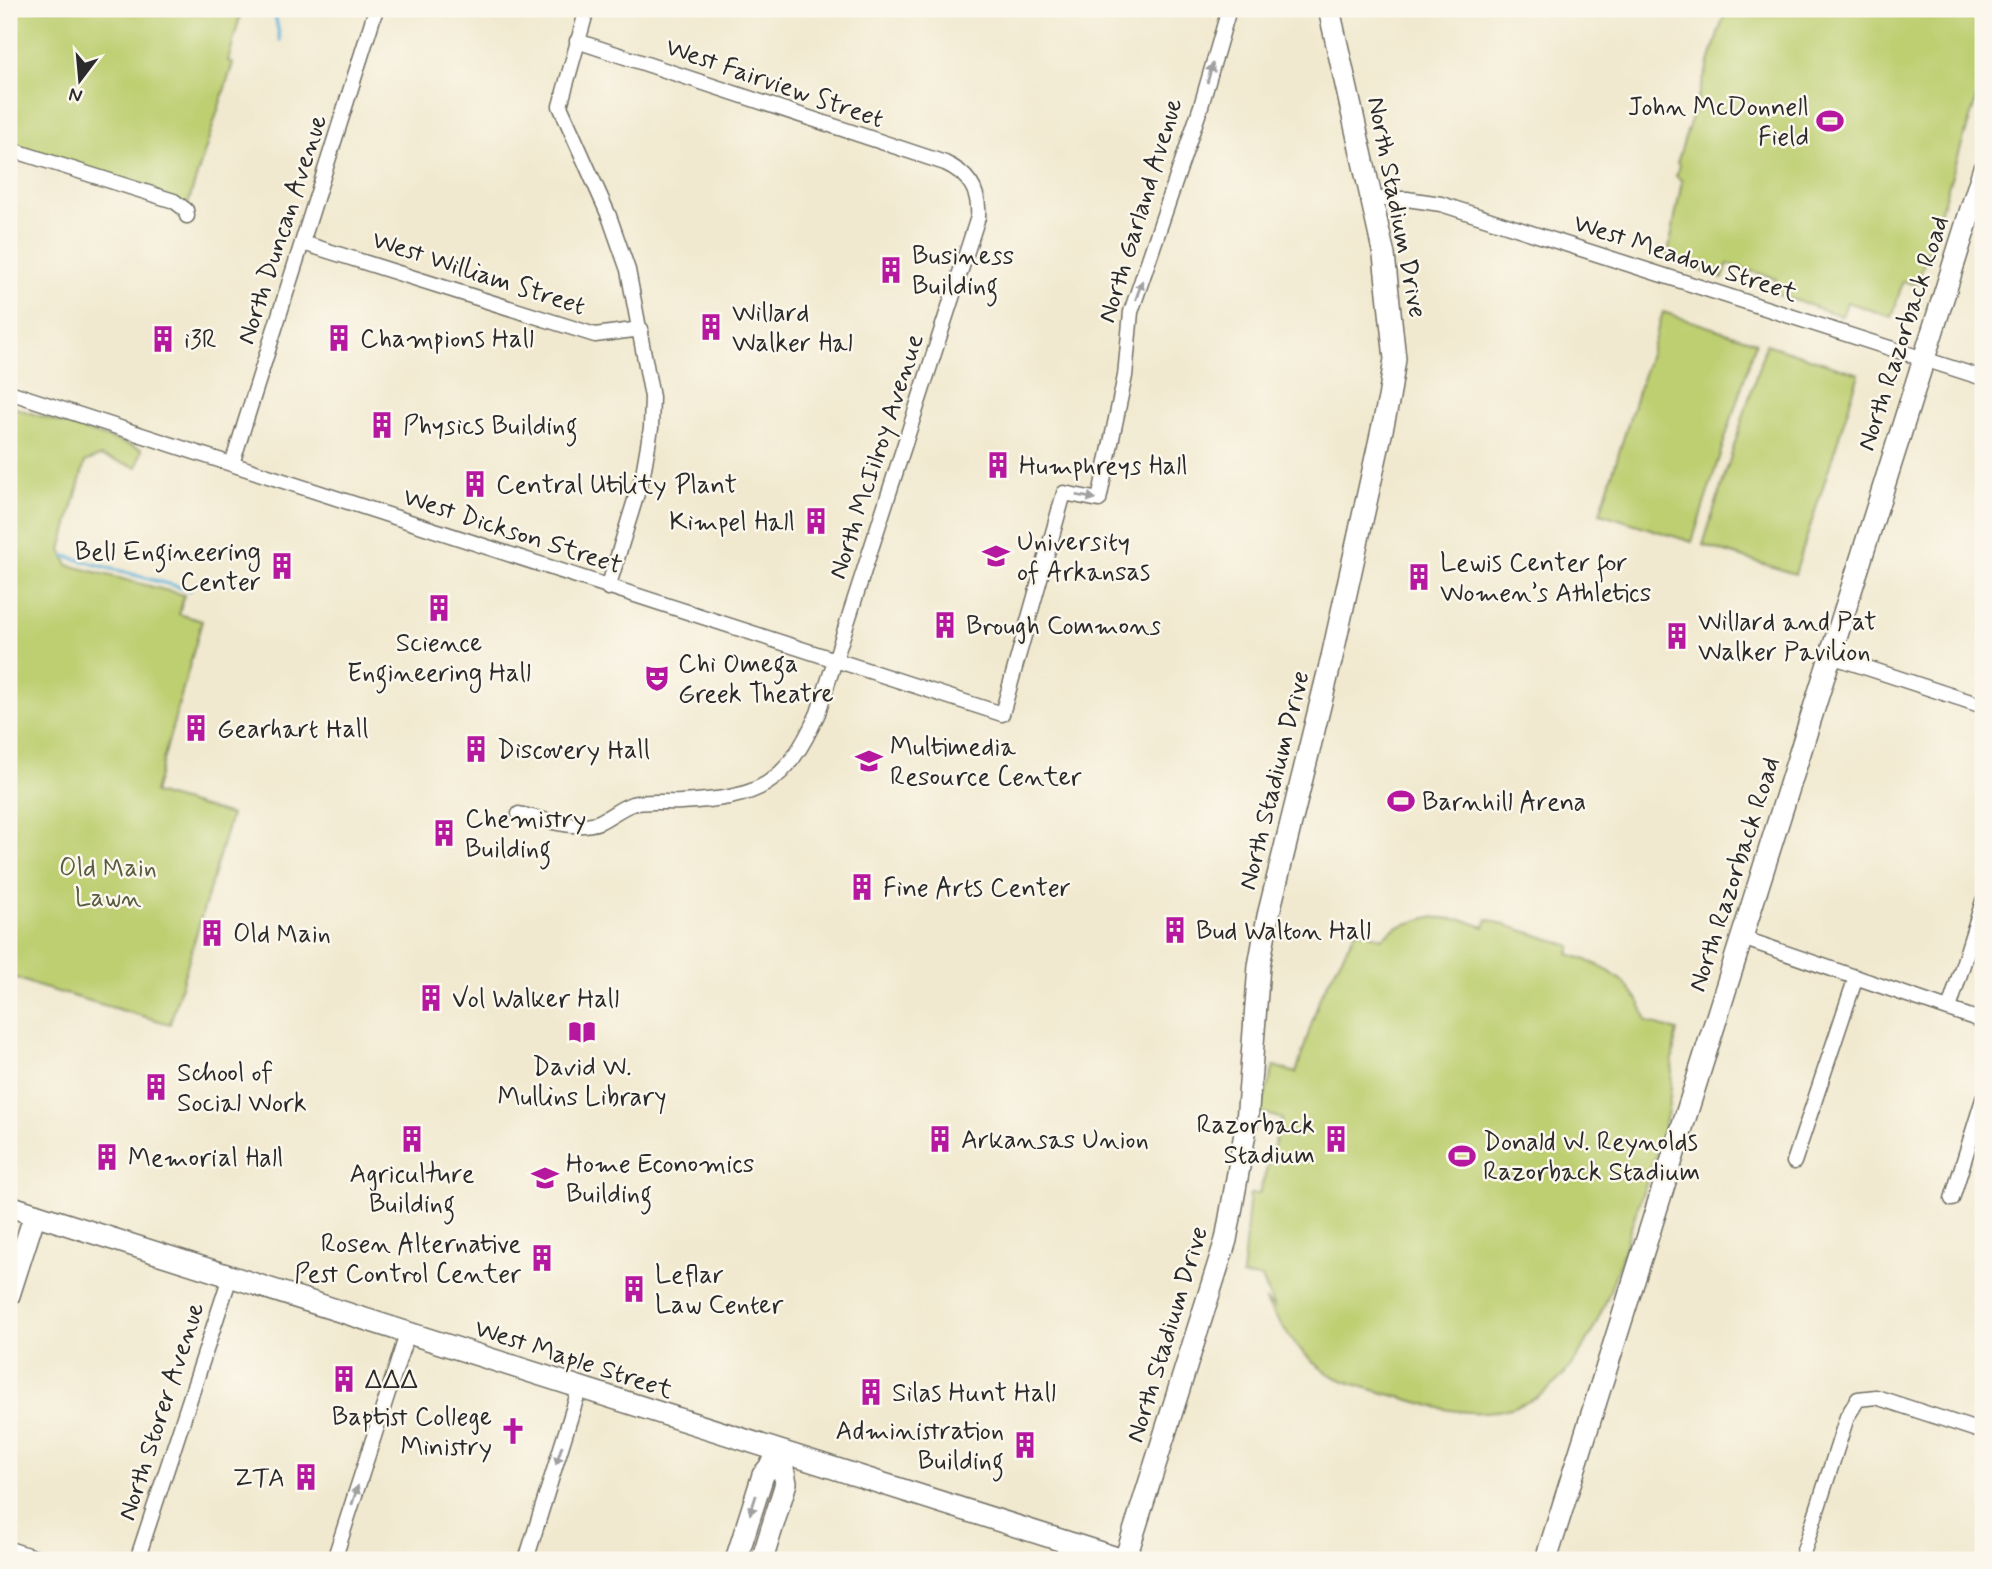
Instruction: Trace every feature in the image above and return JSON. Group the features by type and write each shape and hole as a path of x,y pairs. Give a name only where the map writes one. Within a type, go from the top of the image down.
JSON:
{"street":[{"name":"North Duncan Avenue","path":"232,464 376,9"},
{"path":"587,9 560,106 609,216 628,270 652,397 650,439 643,474 608,588"},
{"name":"North Garland Avenue","path":"1002,714 1064,494 1099,500 1125,376 1131,312 1199,111 1229,9"},
{"name":"North Stadium Drive","path":"1124,1560 1226,1240 1247,1122 1259,966 1268,916 1332,657 1389,398 1395,359 1393,313 1372,200 1329,9"},
{"name":"West Fairview Street","path":"577,41 957,169 974,187"},
{"path":"9,149 174,201 186,210 187,216"},
{"name":"North Razorback Road","path":"1546,1560 1832,656 1923,358 1978,207 1983,171"},
{"name":"North McIilroy Avenue","path":"519,814 574,825 597,823 633,803 710,801 749,793 774,779 797,757 818,713 978,217 974,187"},
{"name":"West Meadow Street","path":"1372,200 1416,200 1441,204 1983,378"},
{"name":"West William Street","path":"303,243 595,335 641,329"},
{"name":"West Dickson Street","path":"9,392 1002,714"},
{"path":"1832,656 1983,706"},
{"path":"1950,1009 1983,901"},
{"path":"1742,937 1983,1021"},
{"path":"1794,1162 1856,976"},
{"path":"1952,1199 1983,1099"},
{"name":"West Maple Street","path":"9,1206 780,1454 1124,1560"},
{"path":"9,1295 35,1214"},
{"name":"North Storer Avenue","path":"137,1560 230,1277"},
{"path":"334,1560 407,1334"},
{"path":"526,1560 579,1390"},
{"path":"1801,1560 1847,1417 1858,1399 1876,1396 1983,1432"},
{"path":"736,1560 763,1475 780,1454"},
{"path":"762,1560 786,1483 780,1454"},
{"path":"9,1549 43,1560"}],"green space":[{"path":"9,9 242,9 228,61 233,63 186,210 9,149"},
{"name":"John McDonnell Field","path":"1726,9 1983,9 1983,78 1917,285 1903,281 1892,317 1847,302 1842,316 1773,293 1776,279 1728,264 1723,278 1667,259 1682,181 1676,176 1680,165 1677,163"},
{"path":"1663,312 1756,342 1692,542 1600,513"},
{"path":"1766,344 1859,374 1795,574 1703,545"},
{"name":"Old Main Lawn","path":"9,406 142,449 137,467 100,456 85,462 61,550 68,565 184,595 179,614 202,621 154,793 231,815 170,1024 37,986 9,975"},
{"name":"Donald W. Reynolds Razorback Stadium","path":"1430,917 1464,920 1484,927 1487,919 1571,946 1569,954 1607,970 1627,986 1636,996 1647,1022 1677,1031 1663,1133 1605,1303 1588,1340 1567,1371 1541,1394 1508,1409 1467,1412 1417,1402 1362,1387 1331,1375 1311,1360 1286,1332 1265,1300 1274,1307 1262,1278 1242,1276 1250,1194 1259,1194 1282,1119 1260,1112 1274,1066 1296,1073 1320,997 1357,929 1382,938 1396,927"}],"waterway":[{"path":"274,9 280,40"},
{"path":"65,556 190,590"}],"place":[{"name":"John McDonnell Field","path":"1830,121"},
{"name":"Business Building","path":"891,270"},
{"name":"Willard Walker Hal","path":"711,327"},
{"name":"Champions Hall","path":"339,338"},
{"name":"i3R","path":"163,339"},
{"name":"Physics Building","path":"382,425"},
{"name":"Humphreys Hall","path":"998,465"},
{"name":"Central Utility Plant","path":"475,484"},
{"name":"Kimpel Hall","path":"816,521"},
{"name":"University of Arkansas","path":"996,556"},
{"name":"Bell Engineering Center","path":"282,566"},
{"name":"Lewis Center for Women’s Athletics","path":"1419,577"},
{"name":"Science Engineering Hall","path":"439,608"},
{"name":"Brough Commons","path":"945,625"},
{"name":"Willard and Pat Walker Pavilion","path":"1677,636"},
{"name":"Chi Omega Greek Theatre","path":"657,678"},
{"name":"Gearhart Hall","path":"196,728"},
{"name":"Discovery Hall","path":"476,749"},
{"name":"Multimedia Resource Center","path":"869,761"},
{"name":"Barnhill Arena","path":"1401,801"},
{"name":"Chemistry Building","path":"444,833"},
{"name":"Fine Arts Center","path":"862,887"},
{"name":"Bud Walton Hall","path":"1175,930"},
{"name":"Old Main","path":"212,933"},
{"name":"Vol Walker Hall","path":"431,998"},
{"name":"David W. Mullins Library","path":"582,1032"},
{"name":"School of Social Work","path":"156,1087"},
{"name":"Agriculture Building","path":"412,1139"},
{"name":"Arkansas Union","path":"940,1139"},
{"name":"Razorback Stadium","path":"1336,1139"},
{"name":"Donald W. Reynolds Razorback Stadium","path":"1462,1156"},
{"name":"Memorial Hall","path":"107,1157"},
{"name":"Home Economics Building","path":"545,1178"},
{"name":"Rosen Alternative Pest Control Center","path":"542,1258"},
{"name":"Leflar Law Center","path":"634,1289"},
{"name":"ΔΔΔ","path":"344,1379"},
{"name":"Silas Hunt Hall","path":"871,1392"},
{"name":"Baptist College Ministry","path":"513,1431"},
{"name":"Administration Building","path":"1025,1445"},
{"name":"ΖΤΑ","path":"306,1477"}]}
